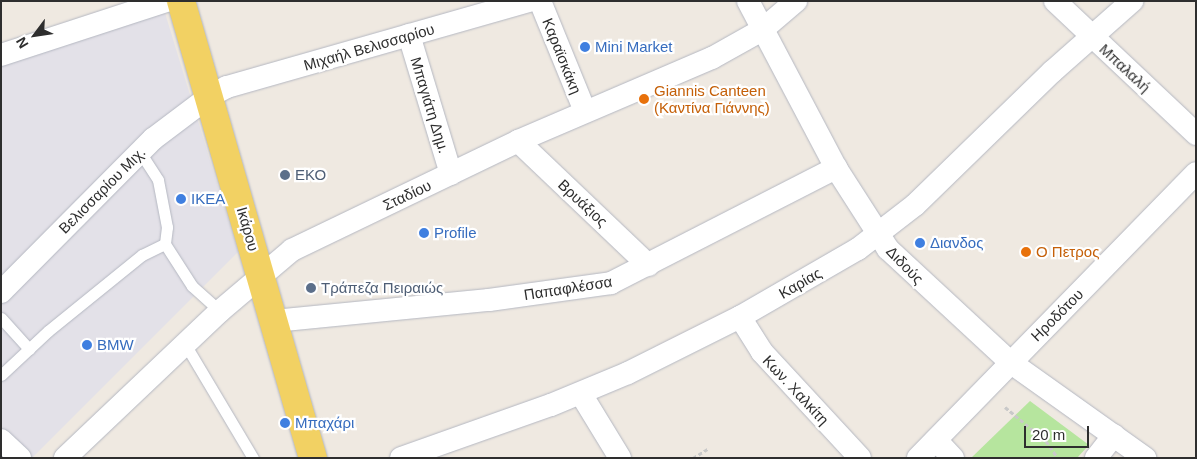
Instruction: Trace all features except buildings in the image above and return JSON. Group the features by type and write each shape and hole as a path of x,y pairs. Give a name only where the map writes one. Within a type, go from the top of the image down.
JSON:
{"main road":[{"name":"Ικάρου","path":"181,1 313,458"}],"street":[{"path":"1,55 166,1"},
{"name":"Μιχαήλ Βελισσαρίου","path":"210,96 227,87 529,1"},
{"name":"Καραϊσκάκη","path":"540,1 585,111"},
{"name":"Διδούς","path":"748,1 836,168 878,236 911,273 1010,362 1145,458"},
{"name":"Σταδίου","path":"65,458 260,274 305,243 518,141 690,68 762,30 796,1"},
{"name":"Μπαλαλή","path":"1055,1 1196,134"},
{"name":"Καρίας","path":"401,458 581,394 740,317 878,236 915,205 1038,85 1132,1"},
{"name":"Μπαγιάτη Δημ.","path":"409,35 451,174"},
{"name":"Βελισσαρίου Μιχ.","path":"1,292 140,152 172,123 210,96"},
{"name":"Βρυάξιος","path":"518,141 648,265"},
{"name":"Παπαφλέσσα","path":"274,321 601,286 648,265 836,168"},
{"name":"Ηροδότου","path":"918,458 1196,172"},
{"name":"Κων. Χαλκίτη","path":"740,317 762,352 860,458"},
{"path":"581,394 620,458"},
{"path":"1096,458 1114,435"},
{"path":"1,440 20,458"},
{"path":"936,440 954,458"}],"lane":[{"path":"140,152 158,180 167,227 165,244 192,286 220,311"},
{"path":"1,375 29,349 142,255 165,244"},
{"path":"1,318 29,349"},
{"path":"185,344 253,458"}],"path":[{"path":"1005,407 1046,441 1058,458"},
{"path":"693,458 709,448"}],"shaded area":[{"path":"165,13 238,252 32,458 1,458 1,66"}],"green space":[{"path":"1030,401 1089,445 1077,458 971,458"}],"place":[{"name":"Mini Market","path":"585,47"},
{"name":"Giannis Canteen (Καντίνα Γιάννης)","path":"644,99"},
{"name":"ΕΚΟ","path":"285,175"},
{"name":"IKEA","path":"181,199"},
{"name":"Profile","path":"424,233"},
{"name":"Διανδος","path":"920,243"},
{"name":"Ο Πετρος","path":"1026,252"},
{"name":"Τράπεζα Πειραιώς","path":"311,288"},
{"name":"BMW","path":"87,345"},
{"name":"Μπαχάρι","path":"285,423"}]}
